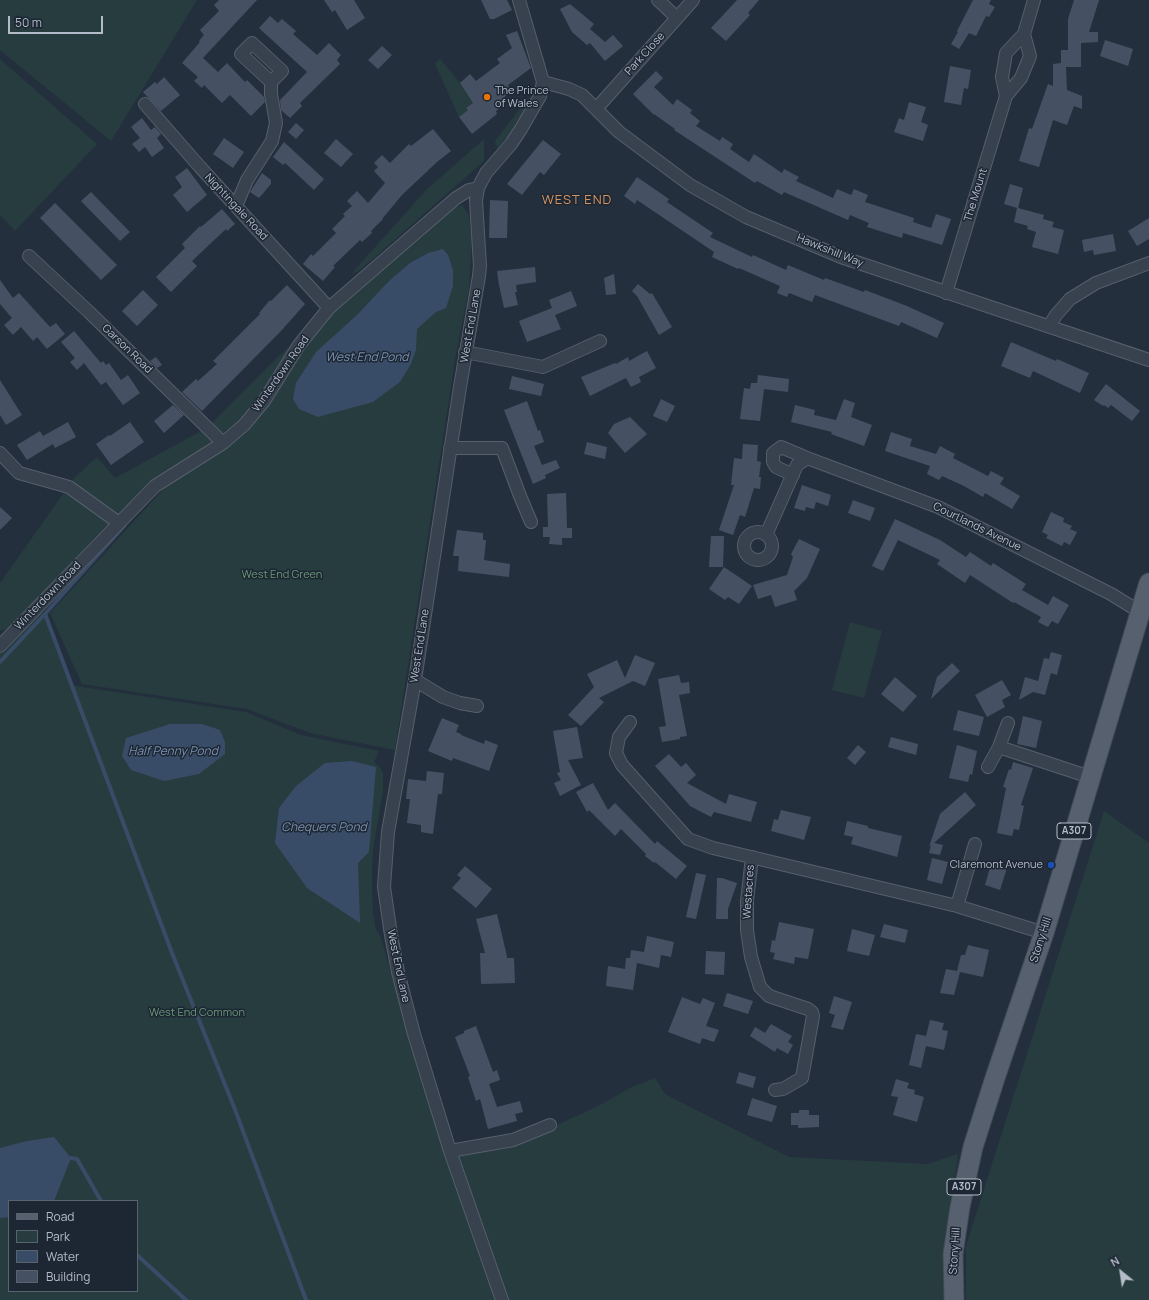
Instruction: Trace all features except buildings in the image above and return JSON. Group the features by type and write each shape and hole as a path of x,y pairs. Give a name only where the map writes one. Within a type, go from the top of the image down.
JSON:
{"main road":[{"name":"Stony Hill","path":"954,1300 953,1254 960,1207 974,1147 995,1078 1044,933 1149,583"}],"street":[{"path":"519,0 543,82"},
{"path":"658,0 677,18"},
{"name":"Park Close","path":"596,109 693,0"},
{"name":"The Mount","path":"1006,96 1002,77 1006,53 1024,34 1034,0"},
{"name":"The Mount","path":"946,293 1006,96 1021,78 1030,56 1024,34"},
{"path":"236,206 247,180 272,141 276,123 271,94 271,82"},
{"name":"Hawkshill Way","path":"543,82 569,88 582,95 619,132 690,185 746,217 841,257 1149,360"},
{"name":"West End Lane","path":"502,1300 450,1151 414,1034 398,972 384,888 388,832 415,680 450,448 476,300 480,266 476,200 478,188 486,173 511,144 521,129 540,96 543,82"},
{"name":"Nightingale Road","path":"145,104 329,308"},
{"name":"Winterdown Road","path":"0,646 156,486 223,443 244,425 264,400 299,345 329,308 456,198 469,190 478,188"},
{"name":"Garson Road","path":"29,256 89,312 223,443"},
{"path":"1049,326 1056,315 1070,299 1096,283 1149,263"},
{"path":"466,352 542,367 600,341"},
{"name":"Courtlands Avenue","path":"793,475 776,467 773,462 773,453 781,447 806,458 938,507 1111,594 1140,612"},
{"path":"450,448 502,448 531,522"},
{"path":"0,453 19,472 69,487 119,523"},
{"path":"766,535 797,465 806,458"},
{"path":"415,680 443,697 460,703 477,706"},
{"path":"630,722 619,737 616,753 622,765 688,839 713,848 957,906 1044,933"},
{"path":"988,767 999,746 1008,723"},
{"path":"999,746 1090,777"},
{"path":"957,906 975,844"},
{"name":"Westacres","path":"752,857 747,901 747,930 751,957 760,987 769,996 808,1009 812,1012 813,1016 802,1078 783,1089 775,1090"},
{"path":"450,1151 512,1140 550,1125"}],"green space":[{"path":"0,0 197,0 111,141 0,50"},
{"path":"0,59 97,144 15,231 0,215"},
{"path":"440,59 460,83 473,103 467,108 468,110 459,117 435,64"},
{"path":"527,99 530,100 520,121 498,148 495,144 496,140"},
{"path":"484,139 484,161 373,259 357,272 352,273 427,189"},
{"name":"West End Green","path":"462,205 469,215 472,240 469,290 456,354 395,750 310,733 247,709 82,684 50,613 170,482 267,403 330,311 451,209"},
{"path":"289,346 286,354 265,388 237,422 127,508 102,530 8,629 0,631 0,583 75,477 97,457 115,478 203,430 211,424"},
{"name":"West End Common","path":"40,606 70,685 246,712 301,735 379,751 374,762 379,766 383,773 383,792 372,863 373,913 376,930 380,935 383,944 392,978 447,1153 533,1136 598,1106 632,1087 655,1078 665,1094 789,1157 928,1164 957,1154 957,1156 958,1154 953,1193 944,1300 0,1300 0,650"},
{"path":"850,622 882,631 864,698 832,690"},
{"path":"1104,811 1149,843 1149,1300 966,1300 966,1246"}],"water":[{"name":"West End Pond","path":"443,249 448,255 453,270 453,286 446,308 436,312 417,329 416,350 411,364 400,382 373,402 318,417 299,409 293,399 296,383 316,352 357,315 388,282 410,263 428,253"},
{"name":"Half Penny Pond","path":"170,724 202,724 220,730 225,742 225,754 199,774 164,781 131,770 122,756 126,738"},
{"name":"Chequers Pond","path":"352,761 376,767 369,852 358,863 360,923 307,888 275,843 279,808 296,786 325,763"},
{"path":"54,1137 71,1158 54,1200 8,1200 8,1217 0,1218 0,1148 27,1141"}],"waterway":[{"path":"0,662 124,526"},
{"path":"45,614 172,953 234,1107 306,1300"},
{"path":"71,1158 77,1159 100,1200"},
{"path":"138,1256 186,1300"}],"place":[{"name":"The Prince of Wales","path":"487,97"},
{"name":"Claremont Avenue","path":"1051,865"}],"district":[{"name":"WEST END","path":"577,200"}]}
